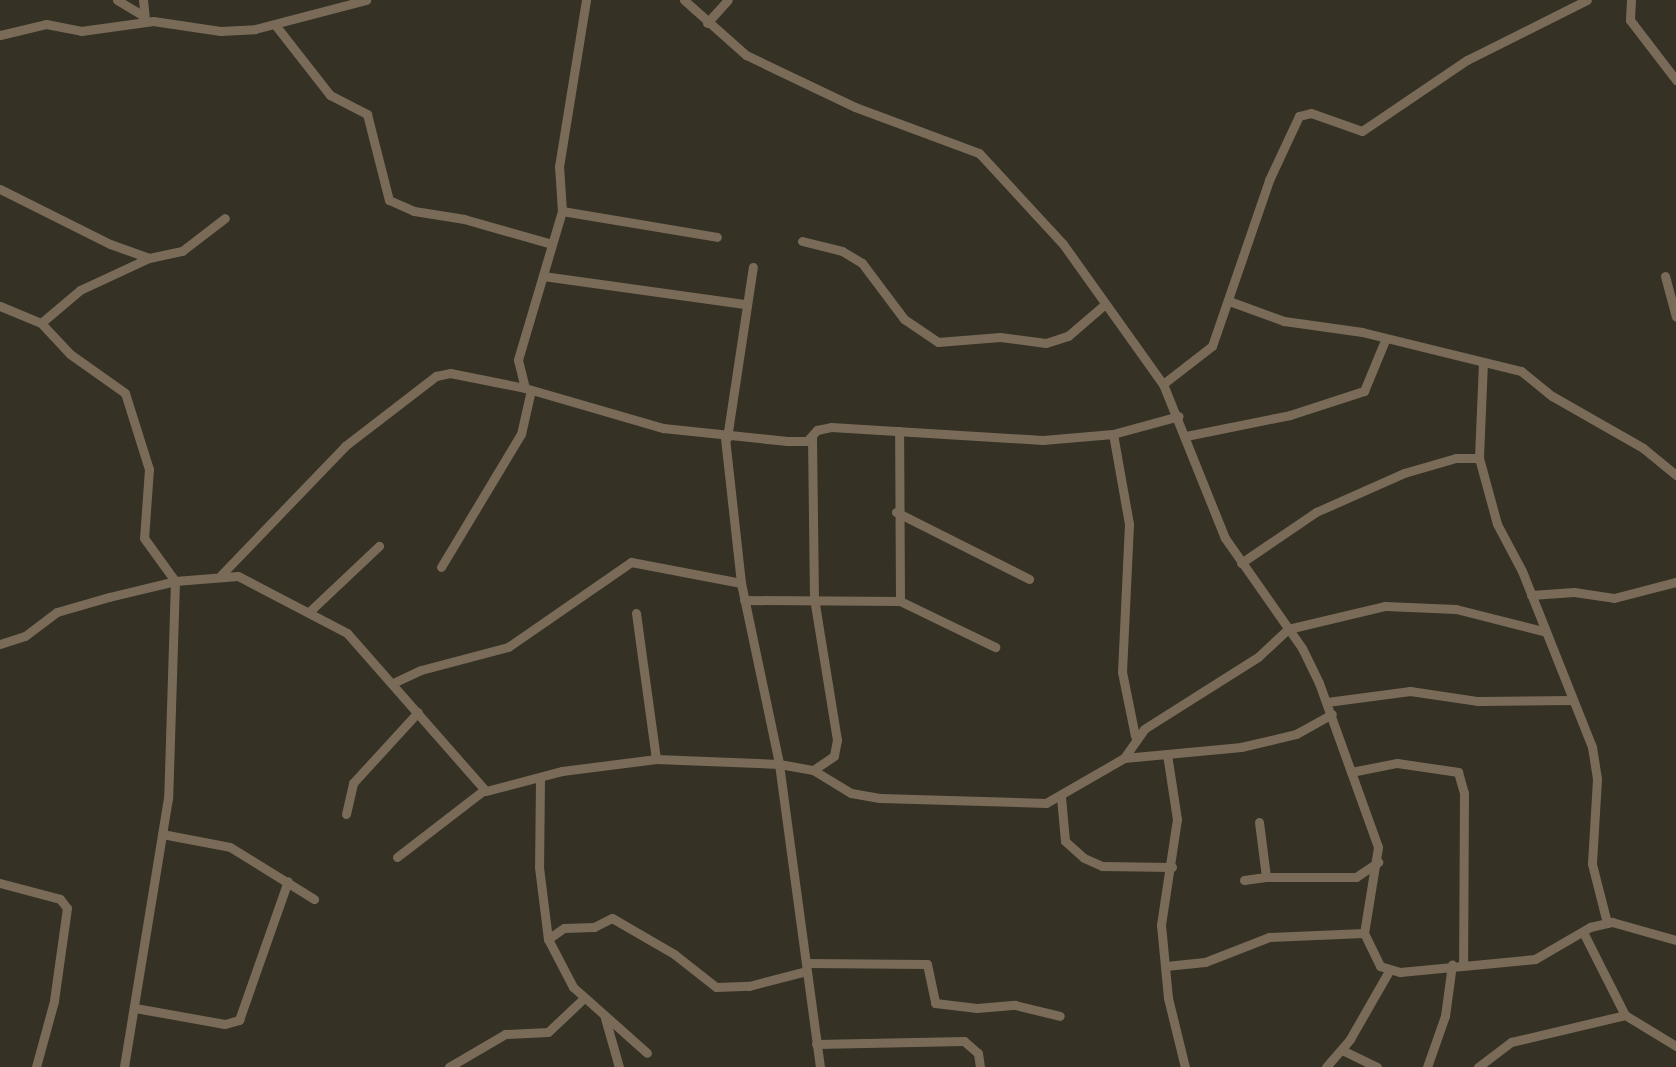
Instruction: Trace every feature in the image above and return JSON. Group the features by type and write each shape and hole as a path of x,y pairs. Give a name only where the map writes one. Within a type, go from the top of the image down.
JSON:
{"street":[{"path":"117,0 145,18"},
{"path":"143,0 145,18"},
{"path":"327,0 328,11"},
{"path":"0,35 46,24 81,31 145,18 220,31 276,26 366,0"},
{"path":"441,567 521,434 528,389 518,360 562,211 559,166 586,0"},
{"path":"684,0 746,55 855,107 979,153 1018,199 1047,223 1163,384 1179,416 1225,538 1288,629 1327,702 1373,824 1378,862 1364,933 1380,966 1389,971 1535,959 1583,932 1607,923 1676,940"},
{"path":"707,23 728,0"},
{"path":"1163,384 1183,373 1212,346 1269,180 1299,116 1311,113 1362,131 1467,60 1587,0"},
{"path":"1631,0 1630,20 1676,80"},
{"path":"276,26 330,95 367,114 389,200 414,211 464,219 552,244"},
{"path":"0,189 149,258"},
{"path":"562,211 717,237"},
{"path":"41,323 80,290 149,258 182,251 225,218"},
{"path":"802,241 842,251 862,263 904,319 938,342 1000,337 1046,343 1076,330 1104,305"},
{"path":"753,267 726,438 741,583 779,764 820,1067"},
{"path":"543,276 746,304"},
{"path":"1665,276 1675,312"},
{"path":"1229,301 1284,321 1386,338 1521,371 1583,416 1643,448 1676,475"},
{"path":"0,306 41,323 70,354 125,393 149,469 144,538 175,581 170,777 124,1067"},
{"path":"1186,436 1290,415 1364,391 1386,338"},
{"path":"1483,362 1479,458 1497,524 1531,595 1592,747 1597,779 1592,864 1607,923"},
{"path":"221,575 345,446 436,376 450,373 528,389 663,428 726,438 800,441 831,427 1043,440 1113,434 1179,416"},
{"path":"899,431 896,512 900,601"},
{"path":"1113,434 1129,524 1122,672 1135,736"},
{"path":"812,436 814,598 837,740 834,756 813,770"},
{"path":"1241,563 1316,512 1404,473 1456,458 1479,458"},
{"path":"896,512 1029,579"},
{"path":"310,611 379,546"},
{"path":"393,683 421,670 508,647 631,562 741,583"},
{"path":"0,644 25,636 57,612 175,581 238,576 347,633 484,790"},
{"path":"1531,595 1574,592 1614,598 1676,582"},
{"path":"744,600 814,598 900,601 995,647"},
{"path":"1124,758 1135,736 1258,657 1288,629 1385,606 1456,609 1546,632"},
{"path":"636,613 656,759"},
{"path":"1327,702 1410,691 1478,701 1573,700"},
{"path":"346,814 353,783 418,712"},
{"path":"397,857 484,790 656,759 779,764 813,770 851,793 880,798 1019,805 1061,797 1124,758 1241,747 1296,734 1332,714"},
{"path":"1167,754 1177,819 1172,867 1162,910 1166,966 1185,1067"},
{"path":"1351,772 1397,763 1458,772 1464,793 1458,964 1445,1016 1427,1067"},
{"path":"540,778 539,867 548,939 566,978 583,999 647,1053"},
{"path":"1061,797 1065,841 1084,858 1102,866 1172,867"},
{"path":"1259,822 1266,877"},
{"path":"162,834 225,844 314,899"},
{"path":"1244,880 1266,877 1356,877 1378,862"},
{"path":"135,1008 225,1024 239,1020 288,881"},
{"path":"0,883 60,899 67,908 54,1001 36,1067"},
{"path":"548,939 564,928 594,927 612,918 674,954 716,987 749,986 806,967 927,964 935,1003 1015,1005 1060,1016"},
{"path":"1583,932 1625,1015 1676,1046"},
{"path":"1166,966 1205,962 1269,937 1364,933"},
{"path":"1326,1067 1342,1050 1389,971"},
{"path":"449,1067 505,1034 548,1032 583,999"},
{"path":"1478,1067 1511,1042 1625,1015"},
{"path":"605,1018 619,1067"},
{"path":"816,1044 964,1041 978,1053 980,1067"},
{"path":"1342,1050 1377,1067"}]}
